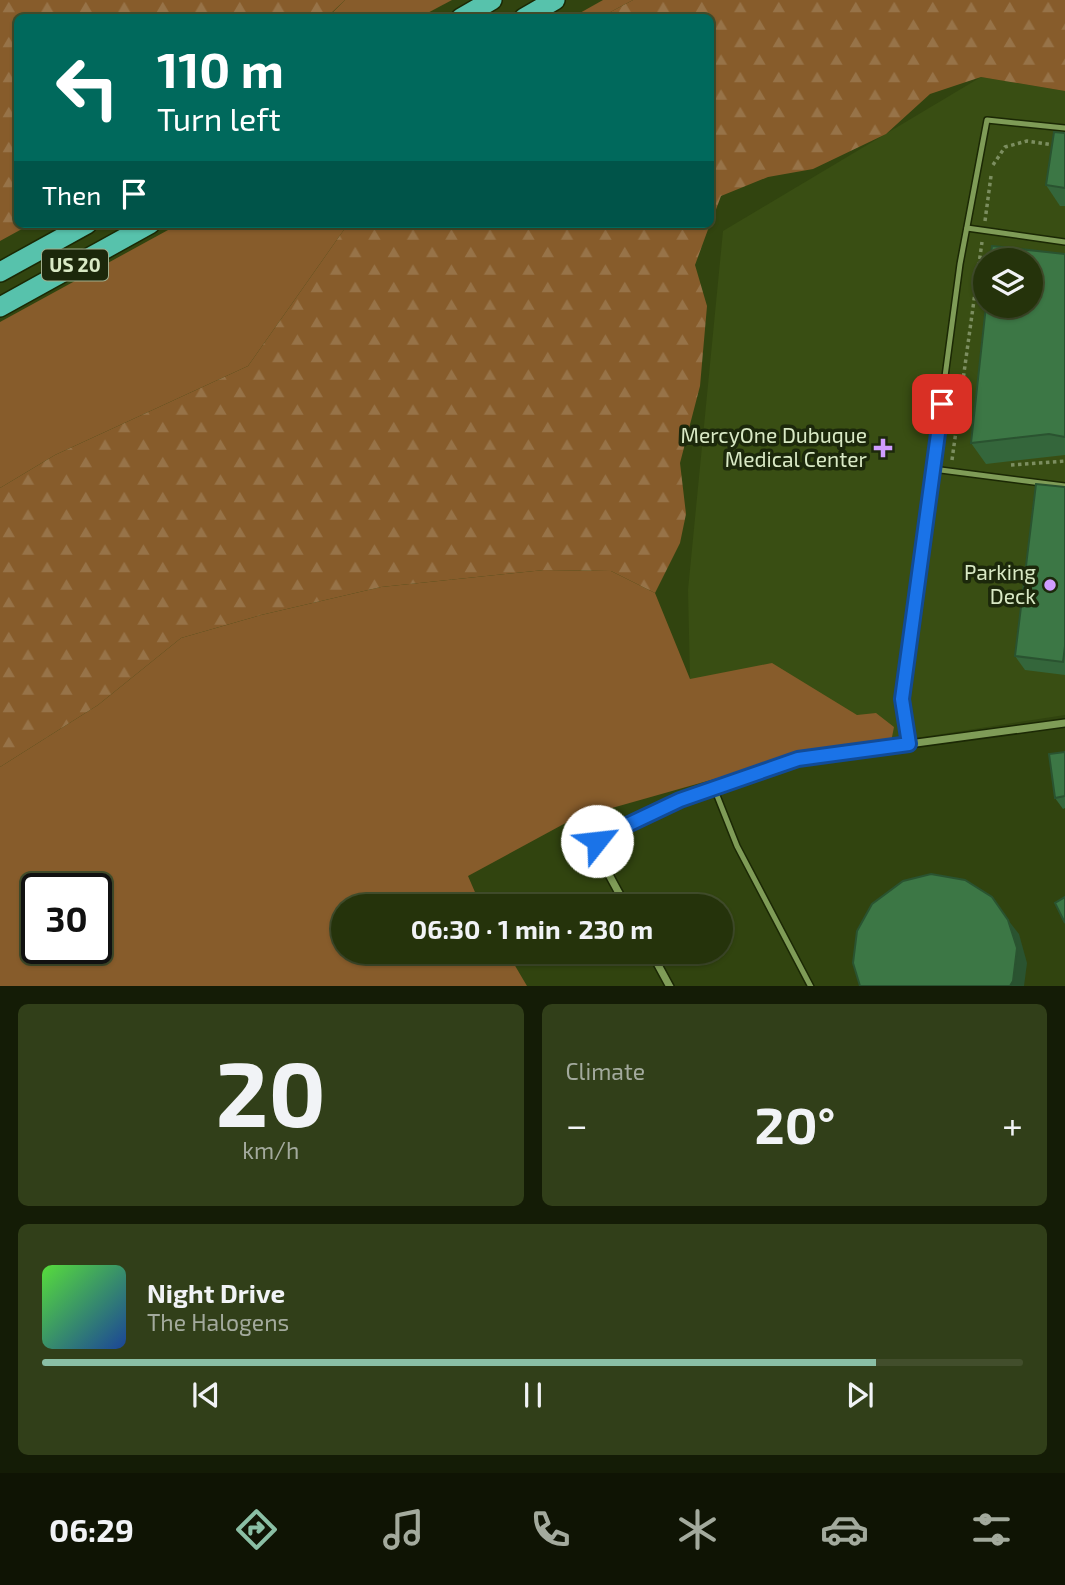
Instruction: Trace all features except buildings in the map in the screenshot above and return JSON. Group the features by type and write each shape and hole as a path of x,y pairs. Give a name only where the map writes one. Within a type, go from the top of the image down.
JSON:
{"highway":[{"path":"468,14 492,0"},
{"path":"531,14 555,0"},
{"name":"US 20","path":"0,272 80,228"},
{"name":"US 20","path":"0,307 143,228"}],"street":[{"path":"619,894 595,849 597,841 680,800 798,759 1065,723"},
{"path":"658,964 670,986"}],"lane":[{"path":"909,744 902,699 967,228 987,120 1065,128"},
{"path":"967,228 1065,242"},
{"path":"933,468 1065,486"},
{"path":"714,789 737,846 811,986"}],"path":[{"path":"961,465 951,463 992,166 1005,147 1027,141 1065,147"},
{"path":"1007,466 1065,461"}],"shaded area":[{"name":"MercyOne Dubuque Medical Center","path":"981,77 1065,91 1065,715 792,757 690,679 688,590 723,231"}],"green space":[{"path":"0,0 345,0 330,14 14,14 14,228 24,228 0,241"},
{"path":"345,0 452,0 426,14 331,14"},
{"path":"603,0 633,0 607,14 578,14"},
{"path":"633,0 1065,0 1065,91 981,77 930,94 886,134 813,169 768,177 721,196 714,215 714,14 607,14"},
{"path":"172,228 345,228 248,366 55,455 0,488 0,322"},
{"path":"345,228 709,228 695,265 707,306 700,386 680,463 686,514 680,543 655,593 611,571 544,570 381,587 261,615 181,638 98,705 0,767 0,488 55,455 248,366"},
{"path":"544,570 611,571 655,593 690,679 772,663 857,715 876,713 894,727 891,742 792,757 573,819 468,876 476,894 331,894 331,964 514,964 527,986 0,986 0,767 98,705 181,638 261,615 381,587"}],"place":[{"name":"MercyOne Dubuque Medical Center","path":"883,448"},
{"name":"Parking Deck","path":"1050,585"}],"route":[{"path":"597,841 680,800 798,759 909,744 902,699 942,404"}]}
